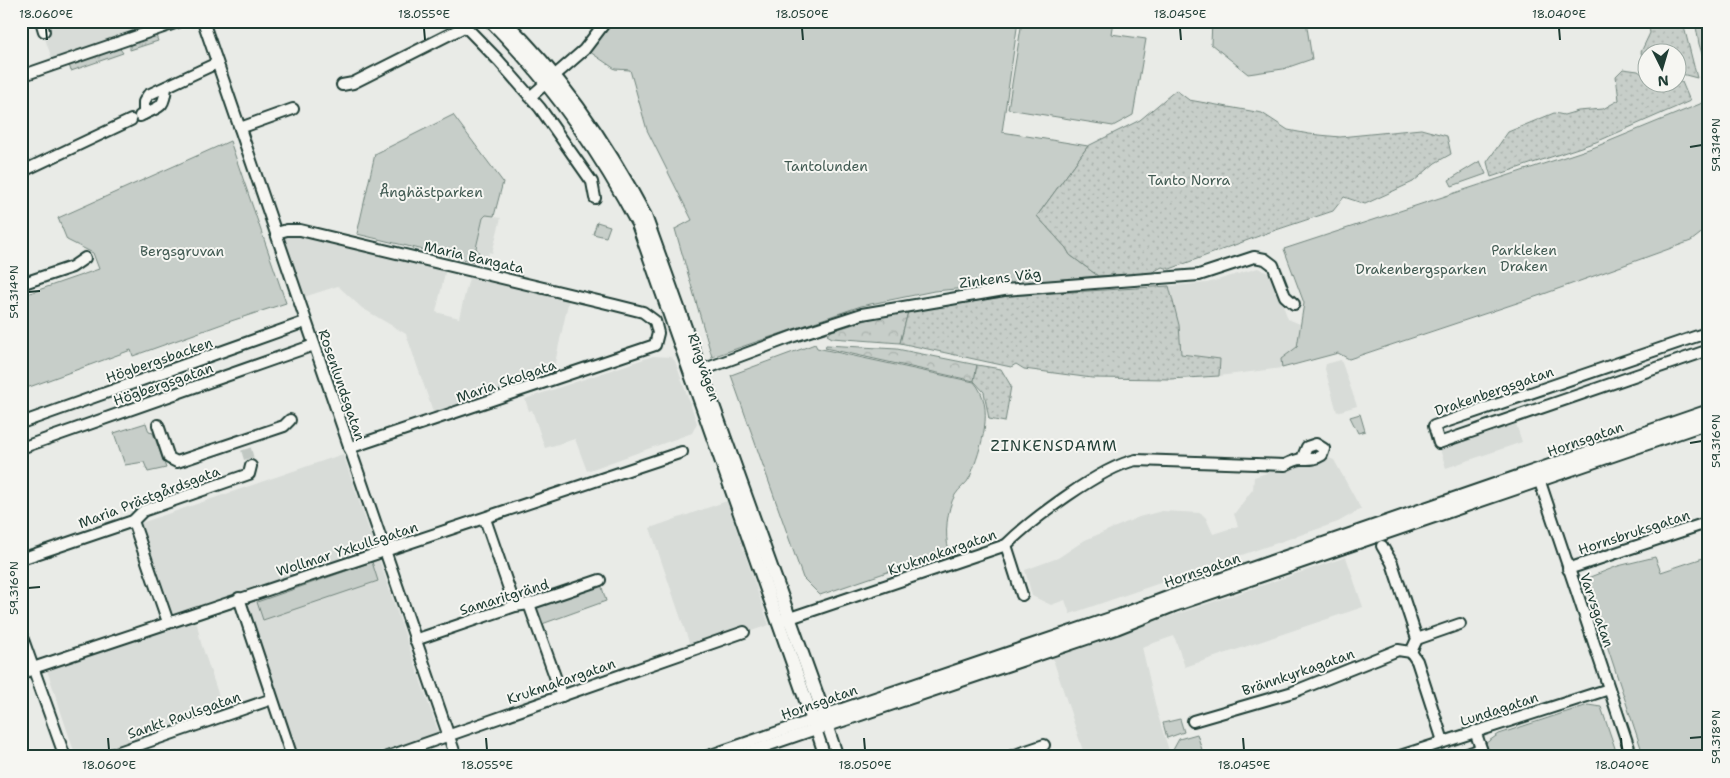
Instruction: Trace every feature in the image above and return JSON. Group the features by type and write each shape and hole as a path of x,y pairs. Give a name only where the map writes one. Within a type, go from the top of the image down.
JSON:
{"main road":[{"name":"Ringvägen","path":"491,21 550,80 569,95 620,170 645,216 654,254 820,722"},
{"name":"Ringvägen","path":"504,21 550,80"},
{"name":"Hornsgatan","path":"1538,476 1709,411"},
{"name":"Hornsgatan","path":"820,722 1116,628 1368,534 1538,476 1709,422"}],"street":[{"path":"21,76 181,21"},
{"path":"530,97 584,50 606,21"},
{"name":"Rosenlundsgatan","path":"204,23 305,322 456,757"},
{"path":"342,84 360,79 463,24 530,97 592,182 595,198"},
{"path":"138,117 148,95 217,63"},
{"path":"21,172 159,108 164,102 166,86"},
{"path":"240,128 293,109"},
{"name":"Maria Bangata","path":"276,234 287,230 300,230 615,305 651,316 658,328"},
{"path":"21,284 72,267 84,258"},
{"name":"Zinkens Väg","path":"696,373 794,336 862,314 1004,290 1199,276 1254,258 1265,260 1273,266 1285,296 1294,304"},
{"name":"Högbergsbacken","path":"21,422 305,322"},
{"name":"Maria Skolgata","path":"350,448 655,345 658,328"},
{"name":"Drakenbergsgatan","path":"1709,332 1434,426 1439,443 1709,350"},
{"name":"Högbergsgatan","path":"21,448 314,345"},
{"name":"Maria Prästgårdsgata","path":"158,425 169,458 172,461 244,445 284,426 290,420"},
{"name":"Wollmar Yxkullsgatan","path":"21,675 33,668 238,598 485,519 682,452"},
{"name":"Krukmakargatan","path":"784,620 1006,546 1022,529 1103,472 1128,462 1136,460 1285,465 1302,459"},
{"name":"Maria Prästgårdsgata","path":"21,559 133,521 143,511 249,474 251,466"},
{"name":"Varvsgatan","path":"1538,476 1632,757"},
{"path":"485,519 515,606"},
{"path":"133,521 168,622"},
{"name":"Hornsbruksgatan","path":"1568,569 1709,522"},
{"path":"1006,546 1022,595"},
{"path":"1382,546 1392,563 1416,639 1411,652 1417,662 1443,741"},
{"name":"Samaritgränd","path":"415,640 600,580"},
{"path":"238,598 292,757"},
{"path":"530,604 562,696"},
{"path":"1416,639 1460,624"},
{"name":"Krukmakargatan","path":"387,757 744,632"},
{"path":"21,634 65,757"},
{"name":"Brännkyrkagatan","path":"1193,721 1293,692 1398,650 1411,652"},
{"name":"Lundagatan","path":"1397,757 1609,689"},
{"name":"Sankt Paulsgatan","path":"104,757 272,699"},
{"name":"Hornsgatan","path":"705,757 820,722"},
{"name":"Hornsgatan","path":"734,757 820,722"},
{"name":"Ringvägen","path":"820,722 826,757"},
{"name":"Ringvägen","path":"820,722 838,757"},
{"path":"1459,757 1483,753 1475,731"},
{"path":"1010,757 1044,745"}],"shaded area":[{"path":"39,21 178,21 54,65"},
{"path":"486,215 501,218 492,253 489,252 488,256 479,254 476,248 483,218"},
{"path":"278,223 447,264 436,312 459,318 471,270 569,299 551,381 436,420 406,334 362,308 338,286 304,297"},
{"path":"1258,268 1272,275 1288,319 1300,324 1297,347 1281,359 1282,368 1219,376 1220,359 1181,354 1169,286 1207,283"},
{"path":"653,356 671,357 675,361 697,423 692,433 587,471 575,439 545,448 532,410 529,411 525,399"},
{"path":"1341,360 1357,406 1337,412 1325,369 1326,364"},
{"path":"1516,424 1522,442 1446,468 1440,449"},
{"path":"343,454 440,737 383,757 293,757 238,599 169,622 135,525"},
{"path":"1322,455 1334,460 1361,509 1338,522 1070,614 1065,600 1051,605 1032,596 1025,570 1058,558 1085,540 1139,517 1162,511 1201,513 1206,518 1213,534 1238,526 1234,514 1253,489 1254,477"},
{"path":"727,501 769,625 692,651 650,528"},
{"path":"1346,557 1363,607 1185,667 1174,636 1142,647 1157,712 1171,757 1085,757 1052,656"},
{"path":"190,623 197,624 201,643 223,708 82,757 76,757 47,670"}],"green space":[{"name":"Tantolunden","path":"614,21 1018,21 1002,132 1088,146 1037,216 1070,255 1098,276 934,291 861,306 712,357 675,229 692,220 647,130 630,70 615,69 590,52"},
{"path":"1022,21 1113,21 1111,34 1146,39 1133,115 1113,126 1008,109"},
{"path":"1212,21 1306,21 1312,59 1283,69 1248,74 1211,44"},
{"path":"1648,21 1683,23 1688,42 1646,42 1650,33"},
{"path":"1695,21 1709,21 1709,76 1699,44"},
{"path":"152,25 158,41 130,50 130,42 125,34"},
{"path":"117,37 118,46 123,53 71,71 66,55"},
{"path":"1688,43 1697,78 1688,76"},
{"path":"1623,69 1638,71 1638,92 1686,92 1690,101 1596,142 1491,177 1487,162 1508,132 1554,113 1564,115 1578,111 1603,109 1619,100 1616,76"},
{"name":"Tanto Norra","path":"1176,90 1189,100 1262,113 1288,130 1309,134 1340,137 1421,129 1447,136 1451,154 1435,163 1413,182 1365,204 1344,197 1333,211 1170,269 1162,267 1151,273 1098,276 1070,255 1037,216 1088,146 1140,120"},
{"name":"Drakenbergsparken","path":"1709,96 1709,227 1691,241 1541,295 1349,359 1338,353 1282,368 1281,359 1297,347 1304,303 1284,249 1595,147 1700,104"},
{"name":"Ånghästparken","path":"453,115 503,182 494,216 486,215 483,218 476,248 479,253 474,262 357,234 375,154"},
{"name":"Bergsgruvan","path":"230,141 286,303 133,356 131,350 21,390 21,296 99,269 93,253 67,240 58,218"},
{"path":"1480,161 1486,174 1452,186 1449,180"},
{"path":"597,222 610,226 606,237 593,234"},
{"path":"1169,286 1179,325 1181,354 1220,359 1219,376 1170,379 1092,378 1024,369 1016,364 1011,367 900,343 908,312 1007,296"},
{"path":"908,312 900,343 832,338 827,335 832,331 873,318"},
{"path":"815,344 817,348 974,382 981,392 985,415 982,441 970,477 955,495 950,507 947,530 949,551 820,595 803,578 731,375"},
{"path":"826,345 897,349 977,365 974,381 825,348"},
{"path":"977,365 1001,369 1011,386 1005,422 989,419 984,392 974,381"},
{"path":"1360,414 1365,431 1358,433 1350,417"},
{"path":"146,423 149,432 153,433 166,468 148,472 144,462 125,465 114,433"},
{"path":"1709,556 1709,757 1644,757 1585,579 1618,566 1655,557 1661,572"},
{"path":"372,562 378,581 263,620 257,602"},
{"path":"601,584 606,601 542,624 535,606"},
{"path":"1588,705 1601,707 1618,757 1491,757 1486,743 1499,734"},
{"path":"1180,719 1184,732 1167,738 1163,723"},
{"path":"1197,734 1204,756 1211,755 1212,757 1175,757 1173,750 1179,739"}],"tunnel":[{"path":"246,449 251,466"}],"district":[{"name":"ZINKENSDAMM","path":"1054,446"}],"park label":[{"name":"Parkleken Draken","path":"1524,258"}]}
